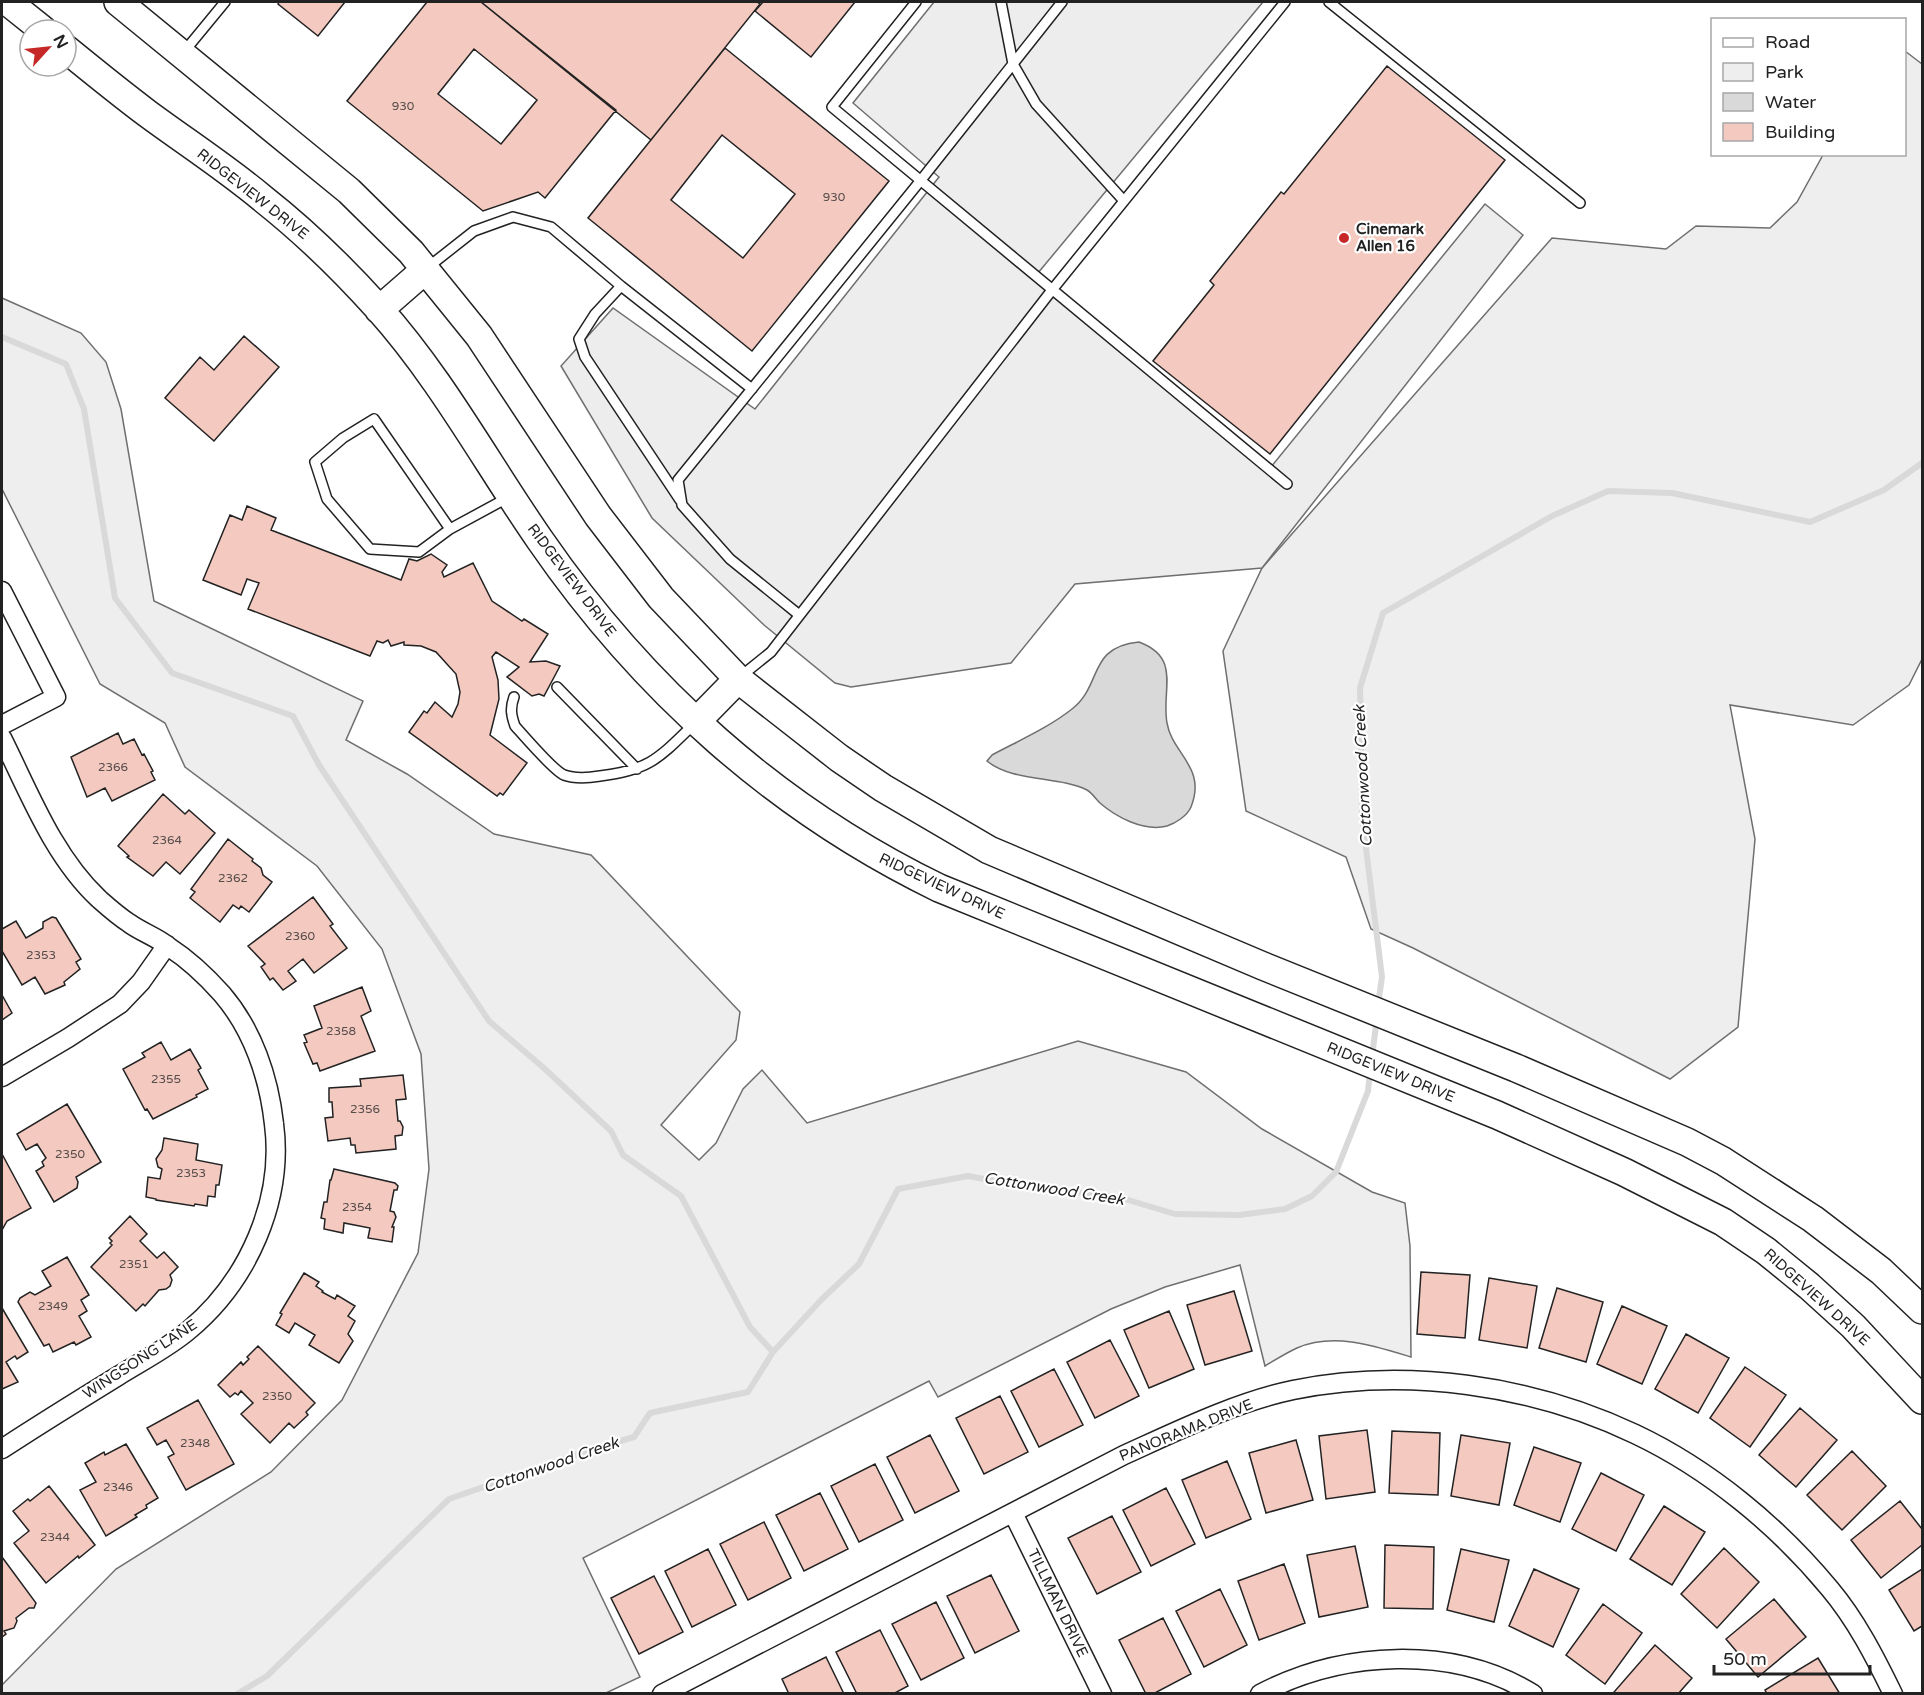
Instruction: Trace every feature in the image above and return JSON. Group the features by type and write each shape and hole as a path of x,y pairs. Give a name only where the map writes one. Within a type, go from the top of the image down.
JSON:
{"main road":[{"path":"8,2 28,18"},
{"path":"118,2 349,191 426,269 496,360 618,545 681,621 738,679 839,758 883,788 989,850 1263,966 1516,1068 1687,1142 1723,1161 1813,1219 1850,1246 1923,1310"},
{"name":"RIDGEVIEW DRIVE","path":"78,59 120,93 272,205 314,242 379,309 436,381 538,538 595,614 637,663 696,722 739,761 782,794 886,862 974,903 1497,1115 1634,1177 1732,1227 1809,1286 1853,1326 1923,1400"},
{"path":"379,309 426,269"},
{"path":"696,722 738,679"}],"street":[{"path":"2,591 56,697 2,725"},
{"name":"WINGSONG LANE","path":"2,738 52,837 70,865 98,898 129,923 167,945 194,965 223,996 243,1024 261,1062 272,1100 276,1133 275,1168 265,1219 246,1262 230,1287 210,1311 189,1331 2,1449"},
{"path":"2,1077 120,1004 141,982 167,945"},
{"name":"PANORAMA DRIVE","path":"662,1694 1124,1455 1227,1410 1292,1390 1351,1382 1424,1381 1479,1387 1584,1413 1635,1434 1681,1460 1724,1489 1800,1555 1830,1590 1856,1626 1893,1694"},
{"name":"TILLMAN DRIVE","path":"1013,1513 1102,1694"},
{"path":"1260,1694 1277,1684 1314,1671 1364,1660 1411,1659 1489,1673 1533,1694"}],"lane":[{"path":"183,54 225,2"},
{"path":"916,2 832,107 1287,484"},
{"path":"1001,2 1013,64 1036,104 1124,201"},
{"path":"682,505 678,480 1062,2"},
{"path":"738,679 771,652 1052,290 1285,2"},
{"path":"1329,2 1580,202"},
{"path":"426,269 474,231 513,217 551,227 621,286 752,389"},
{"path":"621,286 595,314 579,339 585,357 682,505 730,559 798,615"},
{"path":"450,529 374,419 343,438 315,462 327,499 370,549 419,552 450,529 511,496"},
{"path":"557,687 637,769"},
{"path":"514,697 511,717 515,726 562,774 585,778 637,769 656,760 696,722"}],"green space":[{"path":"1906,52 1922,64 1922,659 1909,685 1853,725 1730,705 1755,839 1738,1027 1670,1079 1413,948 1371,929 1346,857 1246,811 1223,651 1262,568 1552,238 1666,249 1696,226 1770,228 1797,202 1822,156 1906,156"},
{"path":"2,298 81,333 106,362 121,409 154,601 363,701 346,740 407,774 494,834 591,855 740,1012 736,1040 661,1125 699,1160 716,1143 743,1089 762,1070 807,1123 1078,1041 1186,1072 1262,1129 1372,1192 1405,1203 1410,1246 1411,1357 1354,1342 1325,1341 1297,1348 1265,1366 1240,1265 1165,1287 1111,1309 938,1397 929,1381 583,1558 640,1677 606,1693 2,1693 2,1685 116,1569 271,1472 342,1400 418,1253 429,1169 421,1054 382,949 317,866 185,767 165,723 100,684 2,489"}],"shaded area":[{"path":"934,2 1263,2 1033,279 1271,467 1485,204 1523,235 1262,568 1075,584 1011,663 851,687 835,683 764,625 652,518 561,366 613,308 755,409 939,177 853,103"}],"water":[{"path":"1139,642 1161,657 1165,666 1167,723 1170,734 1192,771 1195,781 1195,793 1191,807 1181,819 1167,826 1140,825 1114,813 1087,790 1022,776 997,768 987,761 992,755 1043,728 1072,709 1082,699 1103,659 1111,651 1122,645"}],"building":[{"path":"279,2 345,2 318,36 278,4"},
{"path":"427,2 481,2 616,110 545,198 538,192 483,211 347,101","holes":["474,49 537,100 501,144 438,94"]},
{"path":"481,2 757,2 760,4 651,140"},
{"path":"763,2 855,2 811,57 755,11"},
{"path":"725,48 889,181 752,351 588,218","holes":["722,135 795,194 743,258 671,200"]},
{"name":"Cinemark Allen 16","path":"1387,66 1505,160 1270,454 1153,361 1214,285 1210,281 1281,192 1284,194"},
{"path":"244,336 279,367 214,441 165,398 200,357 214,370"},
{"path":"247,506 276,518 271,530 401,580 409,559 417,561 431,554 447,565 442,572 444,577 473,563 492,601 522,621 524,619 548,634 530,662 546,661 560,666 544,696 539,694 532,696 507,677 519,667 496,652 492,657 498,680 499,699 490,735 527,763 503,795 500,793 497,796 409,732 424,711 427,713 435,702 452,717 458,704 460,692 456,674 436,652 421,646 404,645 404,642 391,646 388,640 383,643 377,641 370,656 248,609 259,583 247,579 241,595 203,580 230,515 242,520"},
{"path":"118,733 123,744 134,739 153,771 151,772 155,780 112,801 105,788 87,797 71,757"},
{"path":"163,794 185,814 189,810 215,833 180,874 166,862 153,876 127,857 129,856 118,846"},
{"path":"228,839 253,859 252,861 261,868 263,875 272,882 249,912 241,906 239,909 233,905 220,922 190,898 195,892 191,889"},
{"path":"313,897 333,924 330,926 347,948 314,973 303,959 288,971 296,981 283,990 273,978 270,980 261,967 265,964 248,946"},
{"path":"52,917 56,918 81,959 76,962 80,969 64,982 65,985 45,994 35,977 22,985 2,951 2,929 16,921 26,938 43,928 43,922"},
{"path":"362,987 371,1011 361,1016 375,1051 320,1071 317,1063 313,1064 304,1043 307,1042 304,1035 322,1028 314,1006"},
{"path":"2,995 12,1013 2,1020"},
{"path":"161,1042 171,1060 190,1049 201,1068 198,1070 208,1089 153,1119 147,1109 145,1110 123,1069 145,1057 142,1053"},
{"path":"403,1075 406,1099 396,1100 398,1121 403,1127 402,1135 395,1136 396,1149 356,1153 355,1145 351,1145 350,1138 328,1141 325,1118 333,1117 332,1102 329,1102 329,1088 361,1086 360,1079"},
{"path":"67,1104 101,1162 76,1177 77,1188 54,1202 36,1171 44,1166 42,1162 46,1158 37,1144 26,1150 17,1134"},
{"path":"164,1138 198,1144 196,1160 222,1165 215,1197 208,1196 207,1206 195,1204 194,1206 146,1197 148,1177 160,1179 162,1169 158,1167 156,1159 162,1150"},
{"path":"2,1154 31,1208 7,1221 2,1230"},
{"path":"334,1169 395,1183 398,1186 397,1190 394,1190 390,1211 394,1212 396,1217 392,1227 394,1227 392,1242 368,1238 370,1228 344,1223 343,1233 324,1229 325,1219 321,1218"},
{"path":"130,1216 147,1234 140,1241 157,1258 164,1252 178,1267 170,1275 172,1280 170,1286 159,1290 145,1306 143,1304 136,1311 91,1267 112,1245 109,1238"},
{"path":"67,1257 89,1295 81,1300 87,1311 79,1316 91,1337 76,1345 74,1342 53,1352 49,1344 44,1346 18,1302 30,1292 35,1295 51,1286 42,1271"},
{"path":"1421,1272 1470,1275 1465,1338 1417,1334"},
{"path":"304,1273 319,1282 316,1286 322,1292 335,1299 337,1295 355,1306 348,1316 355,1321 348,1334 353,1341 339,1363 309,1345 315,1335 295,1323 289,1333 276,1325 282,1314 280,1313"},
{"path":"1489,1278 1537,1286 1527,1348 1479,1340"},
{"path":"1557,1288 1603,1302 1586,1362 1539,1348"},
{"path":"1234,1291 1252,1351 1205,1365 1187,1305"},
{"path":"1622,1306 1667,1326 1642,1384 1597,1364"},
{"path":"2,1308 28,1352 17,1359 15,1356 6,1362 18,1382 2,1389"},
{"path":"1169,1311 1194,1369 1149,1388 1124,1330"},
{"path":"1686,1334 1729,1358 1698,1413 1655,1389"},
{"path":"1110,1340 1139,1396 1095,1418 1067,1362"},
{"path":"258,1346 315,1403 306,1412 308,1415 294,1428 289,1423 270,1443 241,1414 253,1403 241,1391 238,1395 235,1393 230,1397 218,1385 241,1362 243,1365 249,1359 247,1357"},
{"path":"1745,1367 1786,1395 1750,1447 1710,1418"},
{"path":"1054,1369 1083,1425 1039,1447 1011,1391"},
{"path":"1000,1396 1028,1452 984,1474 956,1418"},
{"path":"198,1400 234,1464 186,1490 168,1457 174,1454 166,1440 157,1445 147,1428"},
{"path":"1800,1408 1837,1440 1796,1487 1759,1455"},
{"path":"1367,1430 1375,1492 1326,1499 1319,1436"},
{"path":"1392,1431 1440,1433 1438,1495 1389,1493"},
{"path":"930,1435 959,1491 915,1513 887,1457"},
{"path":"1461,1435 1510,1443 1499,1505 1451,1496"},
{"path":"1296,1440 1313,1500 1266,1513 1249,1453"},
{"path":"126,1444 158,1498 146,1505 147,1508 135,1515 137,1517 106,1536 80,1490 96,1482 85,1463 104,1452 105,1455"},
{"path":"1534,1447 1581,1463 1560,1522 1514,1505"},
{"path":"1852,1451 1886,1486 1842,1530 1807,1495"},
{"path":"1227,1461 1251,1519 1206,1538 1182,1480"},
{"path":"875,1464 903,1520 859,1542 831,1486"},
{"path":"1601,1473 1644,1495 1616,1551 1572,1529"},
{"path":"49,1486 95,1545 46,1583 14,1543 29,1531 13,1511"},
{"path":"1166,1488 1195,1544 1151,1566 1123,1510"},
{"path":"820,1493 848,1549 804,1571 776,1515"},
{"path":"1900,1501 1922,1529 1922,1545 1881,1578 1851,1540"},
{"path":"1664,1506 1705,1532 1672,1585 1630,1559"},
{"path":"1112,1516 1141,1572 1097,1594 1068,1538"},
{"path":"764,1522 791,1578 748,1600 720,1544"},
{"path":"1385,1545 1434,1547 1433,1609 1384,1608"},
{"path":"1355,1546 1368,1607 1319,1617 1307,1555"},
{"path":"1724,1548 1759,1582 1717,1628 1681,1594"},
{"path":"708,1549 736,1605 692,1627 665,1571"},
{"path":"1461,1549 1509,1560 1494,1622 1447,1610"},
{"path":"2,1557 36,1603 34,1608 29,1608 16,1618 14,1628 4,1631 6,1634 2,1637"},
{"path":"1284,1564 1305,1623 1259,1640 1238,1581"},
{"path":"1534,1569 1579,1589 1553,1647 1509,1626"},
{"path":"1922,1569 1922,1626 1914,1631 1889,1590"},
{"path":"991,1575 1019,1631 975,1653 947,1596"},
{"path":"654,1576 683,1632 639,1654 611,1598"},
{"path":"1220,1589 1247,1645 1204,1667 1176,1611"},
{"path":"1774,1599 1806,1637 1758,1677 1726,1639"},
{"path":"936,1602 964,1658 921,1680 892,1624"},
{"path":"1603,1604 1642,1633 1605,1684 1566,1655"},
{"path":"1163,1618 1191,1674 1153,1694 1146,1694 1119,1640"},
{"path":"880,1630 908,1686 893,1694 857,1694 836,1652"},
{"path":"1655,1645 1692,1678 1678,1694 1615,1694 1614,1692"},
{"path":"826,1657 844,1694 789,1694 782,1679"},
{"path":"1818,1658 1840,1694 1767,1694 1765,1690"}],"waterway":[{"path":"2,337 66,364 84,409 115,598 172,673 293,716 319,765 489,1021 545,1069 611,1131 623,1155 681,1196 750,1327 773,1352"},
{"name":"Cottonwood Creek","path":"1378,1005 1382,977 1362,816 1360,688 1383,613 1552,516 1608,491 1672,493 1810,522 1884,490 1922,463"},
{"name":"Cottonwood Creek","path":"1372,1056 1377,1018"},
{"name":"Cottonwood Creek","path":"237,1694 267,1676 449,1499 634,1437 650,1413 748,1392 773,1352 821,1300 859,1264 898,1189 968,1176 1018,1185 1118,1197 1175,1214 1239,1215 1285,1209 1312,1196 1336,1172 1368,1091 1370,1072"}],"place":[{"name":"Cinemark Allen 16","path":"1344,238"}]}
